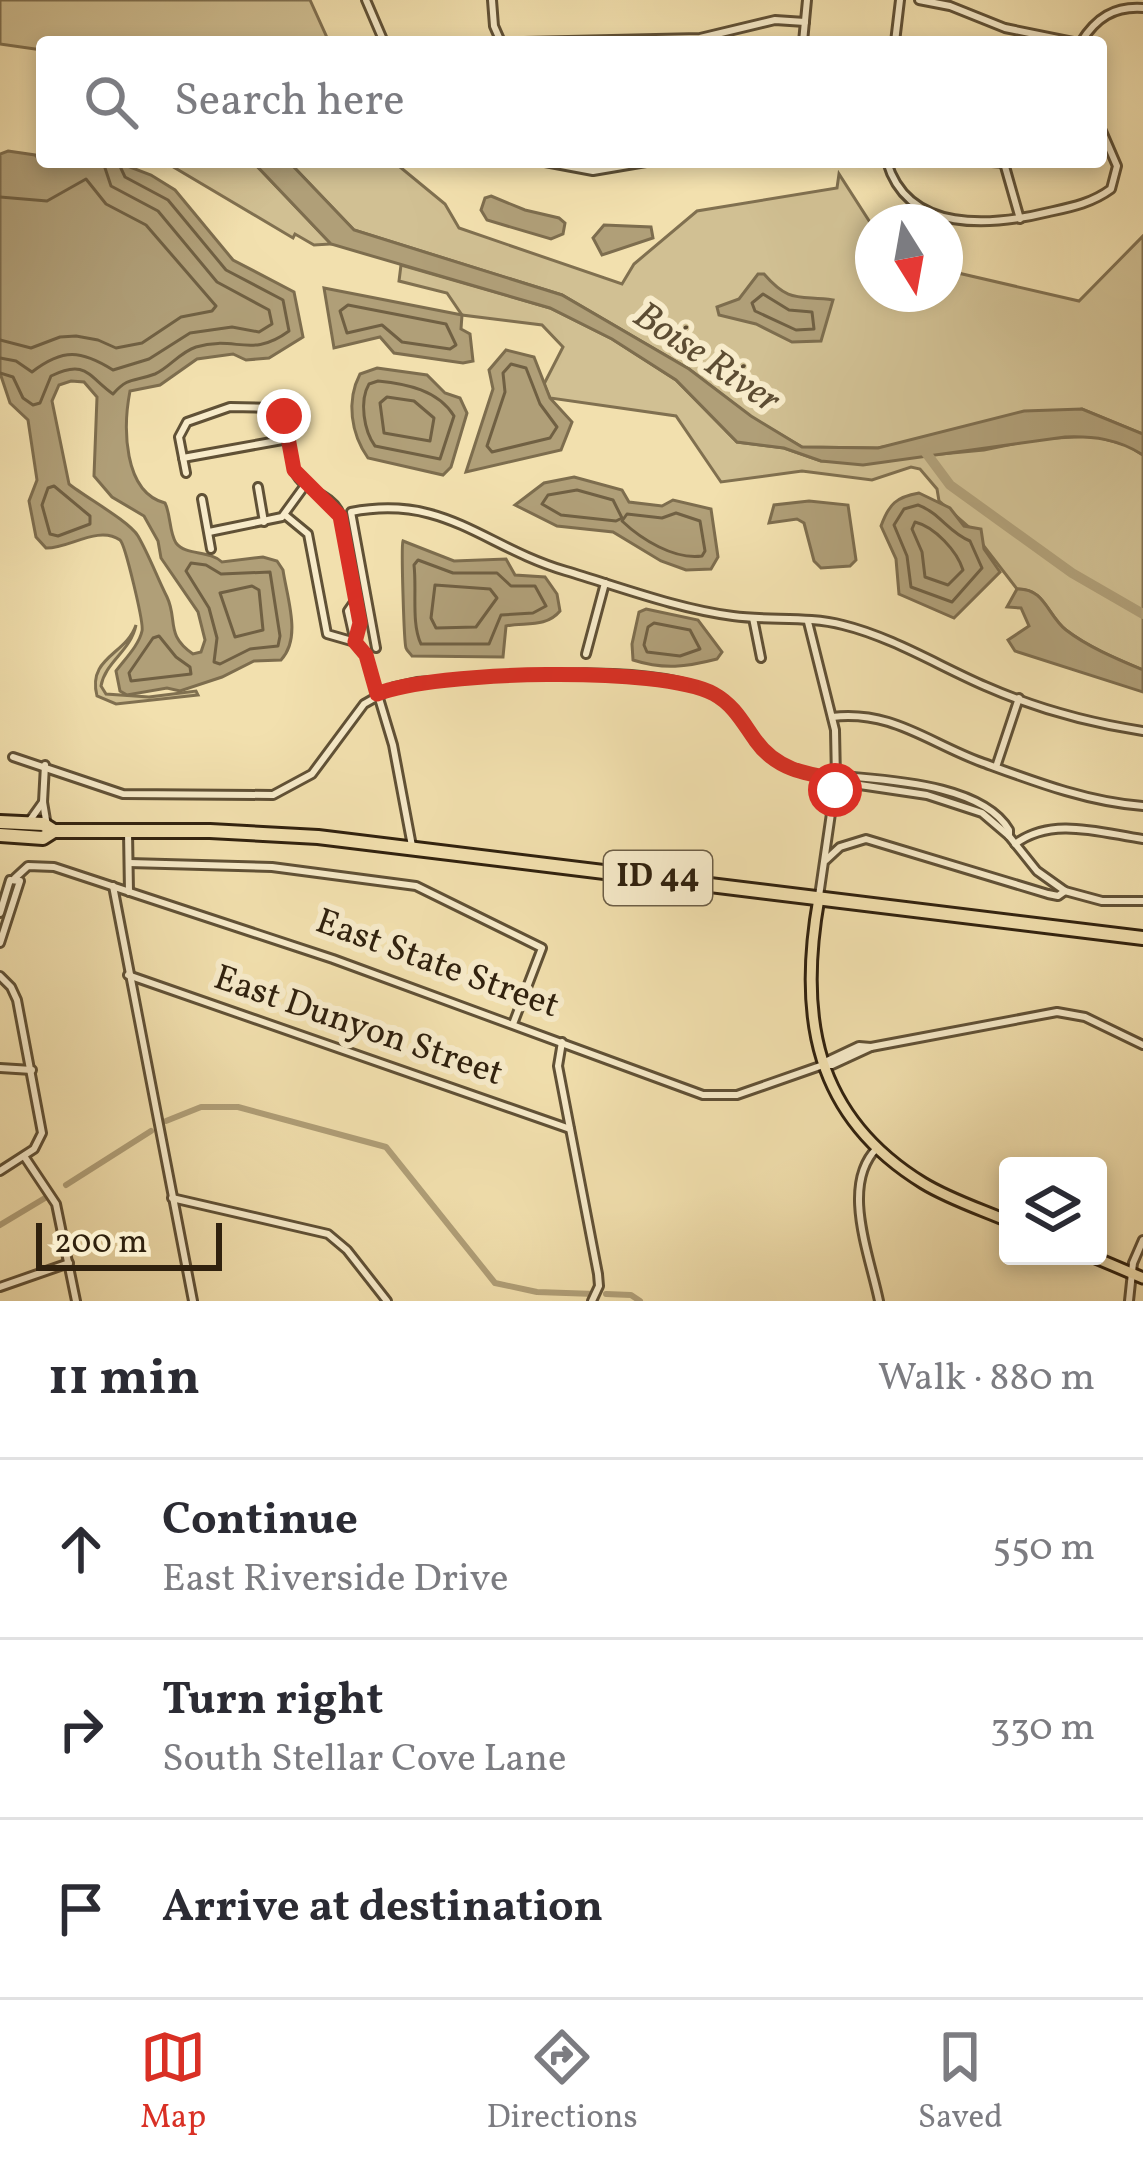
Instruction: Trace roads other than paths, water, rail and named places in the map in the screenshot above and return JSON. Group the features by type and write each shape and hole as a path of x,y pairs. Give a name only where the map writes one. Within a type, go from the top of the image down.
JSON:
{"highway":[{"name":"ID 44","path":"0,822 50,829 280,835 1143,938"},
{"name":"ID 44","path":"0,835 43,838 50,829"}],"main road":[{"path":"819,898 809,996 823,1065 850,1118 877,1148 922,1183 999,1217"},
{"path":"1107,1263 1138,1276"}],"street":[{"path":"366,0 382,36"},
{"path":"492,0 498,36"},
{"path":"804,36 807,0"},
{"path":"896,36 899,0"},
{"path":"919,0 1046,36"},
{"path":"1083,36 1102,16 1129,7 1143,8"},
{"path":"708,36 775,20 805,22"},
{"path":"890,168 906,196 930,213 958,221 1020,219 1093,202 1111,189 1117,166 1107,143"},
{"path":"577,168 611,168"},
{"path":"1006,168 1020,219"},
{"path":"186,473 181,427 220,409 277,408 284,416 294,470 340,516 355,601 348,611 390,732 413,849"},
{"path":"183,458 288,439"},
{"path":"209,532 285,515 306,484"},
{"path":"257,487 264,522"},
{"path":"202,500 211,549"},
{"path":"376,648 351,512 395,506 434,512 521,556 716,613 841,624 1019,698 1097,724 1143,731"},
{"path":"285,515 308,534 327,634 355,642"},
{"path":"586,654 605,583"},
{"path":"753,618 761,658"},
{"path":"808,622 832,717 836,779 819,898"},
{"path":"13,757 123,794 273,794 312,774 353,716 377,694 417,682 595,673 684,684 708,691 732,707 760,747 780,764 836,779 917,784 979,803 1004,820 1009,836 1037,872 1065,891 1102,901 1143,901"},
{"path":"996,766 1019,698"},
{"path":"832,717 875,716 1077,795 1143,806"},
{"path":"45,765 43,802 50,829"},
{"path":"27,824 43,802"},
{"path":"1015,844 1050,828 1143,839"},
{"path":"128,832 129,892"},
{"path":"824,862 840,847 866,839 1048,894 1058,896 1065,891"},
{"path":"129,863 255,866 416,886 542,948 513,1024"},
{"name":"East State Street","path":"15,878 28,866 54,867 715,1096 737,1095 832,1066 872,1047 1057,1012 1085,1017 1143,1045"},
{"path":"0,913 10,880 20,880 0,943"},
{"path":"113,886 193,1301"},
{"name":"East Dunyon Street","path":"128,975 570,1130"},
{"path":"0,976 15,993 42,1132 34,1149 0,1171"},
{"path":"562,1042 558,1066 598,1274 593,1299"},
{"path":"0,1068 32,1070"},
{"path":"877,1148 863,1166 858,1185 879,1301"},
{"path":"25,1156 56,1204 76,1301"},
{"path":"172,1198 328,1234 347,1250 387,1301"},
{"path":"1129,1301 1143,1240"},
{"path":"0,1287 69,1264"}],"water":[{"path":"8,151 35,155 36,168 133,168 151,175 175,190 233,260 294,292 303,337 269,358 246,360 233,354 197,359 160,385 130,391 127,422 134,472 151,497 165,503 176,543 222,562 263,557 277,561 283,570 292,629 281,660 254,661 180,691 167,688 127,695 120,691 116,671 142,631 126,555 120,540 111,536 46,548 36,537 29,501 37,480 28,420 10,403 0,373 0,154","holes":["71,381 84,382 97,397 94,476 112,497 144,516 161,558 198,612 205,640 201,652 193,654 175,634 167,597 138,536 69,484 52,401 59,385"]},
{"path":"259,168 295,168 354,230 562,295 689,369 802,447 878,448 1024,411 1082,409 1143,434 1143,455 1106,440 1065,437 863,465 821,461 784,448 737,442 676,380 612,339 550,308 331,244"},
{"path":"485,198 559,218 565,223 563,234 551,239 487,220 481,210"},
{"path":"604,225 651,227 653,238 602,255 593,238"},
{"path":"758,274 788,294 833,300 821,341 792,342 756,324 719,315 717,307 739,299"},
{"path":"324,288 462,315 461,329 470,334 473,361 394,353 380,337 334,348"},
{"path":"506,350 534,357 550,398 572,422 561,450 466,472 493,389 489,370"},
{"path":"377,368 427,375 445,393 460,398 467,413 451,467 443,475 368,458 362,449 352,417 353,395 360,374"},
{"path":"574,477 622,490 629,502 662,506 673,500 711,509 718,557 711,569 686,570 613,532 557,526 515,505 544,483"},
{"path":"919,493 950,508 964,526 981,529 984,549 1000,572 954,618 899,594 896,559 881,526 894,503"},
{"path":"809,501 848,505 856,560 850,566 821,568 814,561 804,523 797,519 769,523 774,505"},
{"path":"403,541 454,561 506,559 515,575 545,577 557,594 560,611 542,622 506,626 503,657 412,656 405,642"},
{"path":"1017,589 1034,593 1075,636 1143,670 1143,692 1015,651 1008,640 1029,626 1021,608 1007,607"},
{"path":"646,609 698,620 722,652 717,659 685,665 633,660 639,612"}],"waterway":[{"path":"921,446 950,485 1072,573 1143,614"},
{"path":"166,1121 201,1107 238,1107 386,1147 495,1283 537,1292 595,1294"},
{"path":"66,1185 151,1131"},
{"path":"0,1225 45,1198"},
{"path":"606,1294 631,1295 640,1301"}],"water label":[{"name":"Boise River","path":"706,359"}]}
